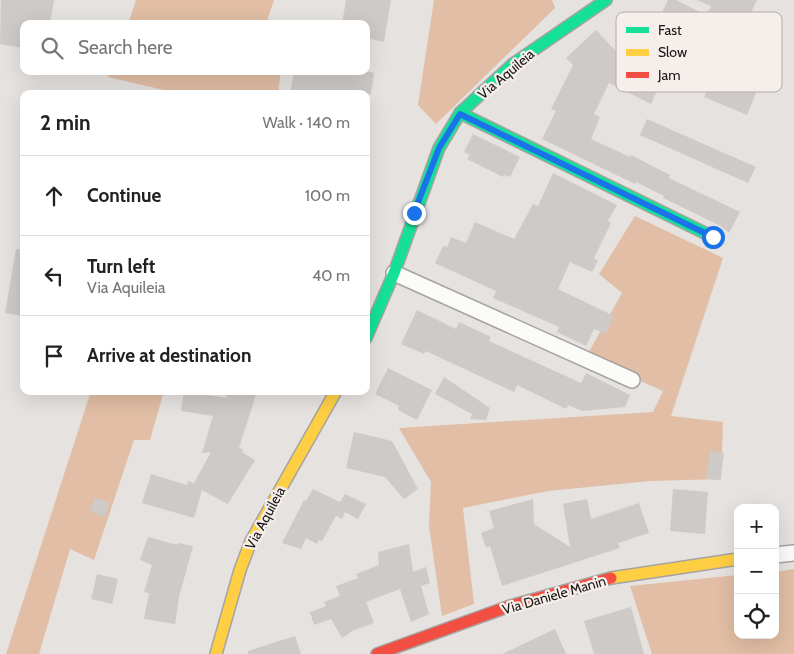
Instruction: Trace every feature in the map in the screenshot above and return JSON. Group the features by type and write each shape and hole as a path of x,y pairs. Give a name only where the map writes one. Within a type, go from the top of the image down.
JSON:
{"street":[{"name":"Via Aquileia","path":"370,329 394,273 439,148 460,114 513,64 606,0"},
{"path":"460,114 713,237"},
{"path":"394,273 632,380"},
{"name":"Via Aquileia","path":"216,654 240,570 251,541 334,395"},
{"path":"779,555 794,553"},
{"name":"Via Daniele Manin","path":"377,654 533,599 589,583 645,571 734,560"}],"shaded area":[{"path":"136,0 274,0 267,20 129,20"},
{"path":"434,0 552,0 555,8 436,124 418,105"},
{"path":"109,75 280,75 279,90 164,90 108,77"},
{"path":"635,216 723,258 671,416 723,422 721,479 650,481 548,491 463,508 474,604 442,616 429,526 431,482 399,428 653,412 663,391 586,357 622,293 599,274"},
{"path":"90,395 163,395 150,440 134,440 94,560 70,549 39,654 6,654"},
{"path":"794,569 794,654 652,654 630,586 734,575 734,639 779,639 779,571"}],"building":[{"path":"1,0 54,0 51,20 20,20 20,47 0,44"},
{"path":"346,0 391,0 384,42 370,39 370,20 343,20"},
{"path":"668,0 676,0 700,12 662,12"},
{"path":"697,0 757,0 751,12 708,12 711,6"},
{"path":"596,30 616,51 616,86 609,83 594,114 600,117 591,139 630,157 631,155 670,175 669,178 740,212 729,233 719,225 663,198 664,196 542,139 556,111 551,109 573,65 566,58"},
{"path":"370,72 374,73 371,94 370,90 291,90 293,75 370,75"},
{"path":"627,92 656,92 651,104"},
{"path":"706,92 756,92 747,115 704,97"},
{"path":"647,119 756,167 748,183 640,135"},
{"path":"473,134 520,157 510,177 504,175 503,177 467,159 470,155 464,152"},
{"path":"553,173 617,205 608,221 611,223 594,258 598,261 592,272 570,262 558,289 614,316 606,334 594,329 586,346 557,332 559,327 493,298 496,291 435,263 443,246 447,247 451,237 466,243 475,222 514,239 533,204 538,206"},
{"path":"16,249 20,250 20,315 5,313"},
{"path":"417,310 456,329 459,322 491,337 489,341 581,383 586,373 630,395 625,407 582,411 568,405 566,409 517,385 514,392 426,351 424,354 401,344"},
{"path":"388,368 432,390 417,420 398,410 399,406 375,394"},
{"path":"444,377 490,408 486,420 470,419 472,414 435,394"},
{"path":"183,395 208,395 226,398 227,395 256,395 239,448 243,449 242,452 255,460 228,504 202,490 194,518 142,503 151,474 187,485 188,481 194,483 211,452 202,453 213,416 181,411"},
{"path":"354,432 392,441 418,489 404,499 385,477 346,468"},
{"path":"710,451 724,453 720,480 706,479"},
{"path":"313,489 340,502 345,494 366,504 358,519 345,512 342,519 336,516 322,541 319,540 317,544 306,538 301,549 282,543 304,500 306,501"},
{"path":"673,489 708,492 705,534 670,531"},
{"path":"95,498 110,503 105,517 90,512"},
{"path":"533,499 534,524 570,547 563,504 587,499 591,519 639,503 649,533 618,543 620,548 502,586 490,546 486,548 481,533 494,528 489,511"},
{"path":"148,537 177,545 178,543 193,546 179,597 175,624 144,619 149,593 144,592 152,565 140,560"},
{"path":"409,544 413,572 426,567 430,583 421,586 429,614 411,622 400,589 366,602 374,623 354,630 342,638 331,619 314,625 310,612 326,606 324,602 340,596 336,586 358,578 356,574 379,565 378,552"},
{"path":"97,574 118,579 112,604 91,599"},
{"path":"631,607 644,654 594,654 584,621"},
{"path":"555,629 566,654 502,654"},
{"path":"295,636 301,654 248,654 248,651"}],"traffic: fast":[{"path":"370,329 394,273 439,148 460,113 513,64 606,0"},
{"path":"460,113 713,237"}],"traffic: slow":[{"path":"216,654 240,570 251,541 334,395"},
{"path":"611,578 734,560"}],"traffic: jam":[{"path":"377,654 510,606 611,578"}],"route":[{"path":"414,213 439,148 460,114 713,237"}]}
